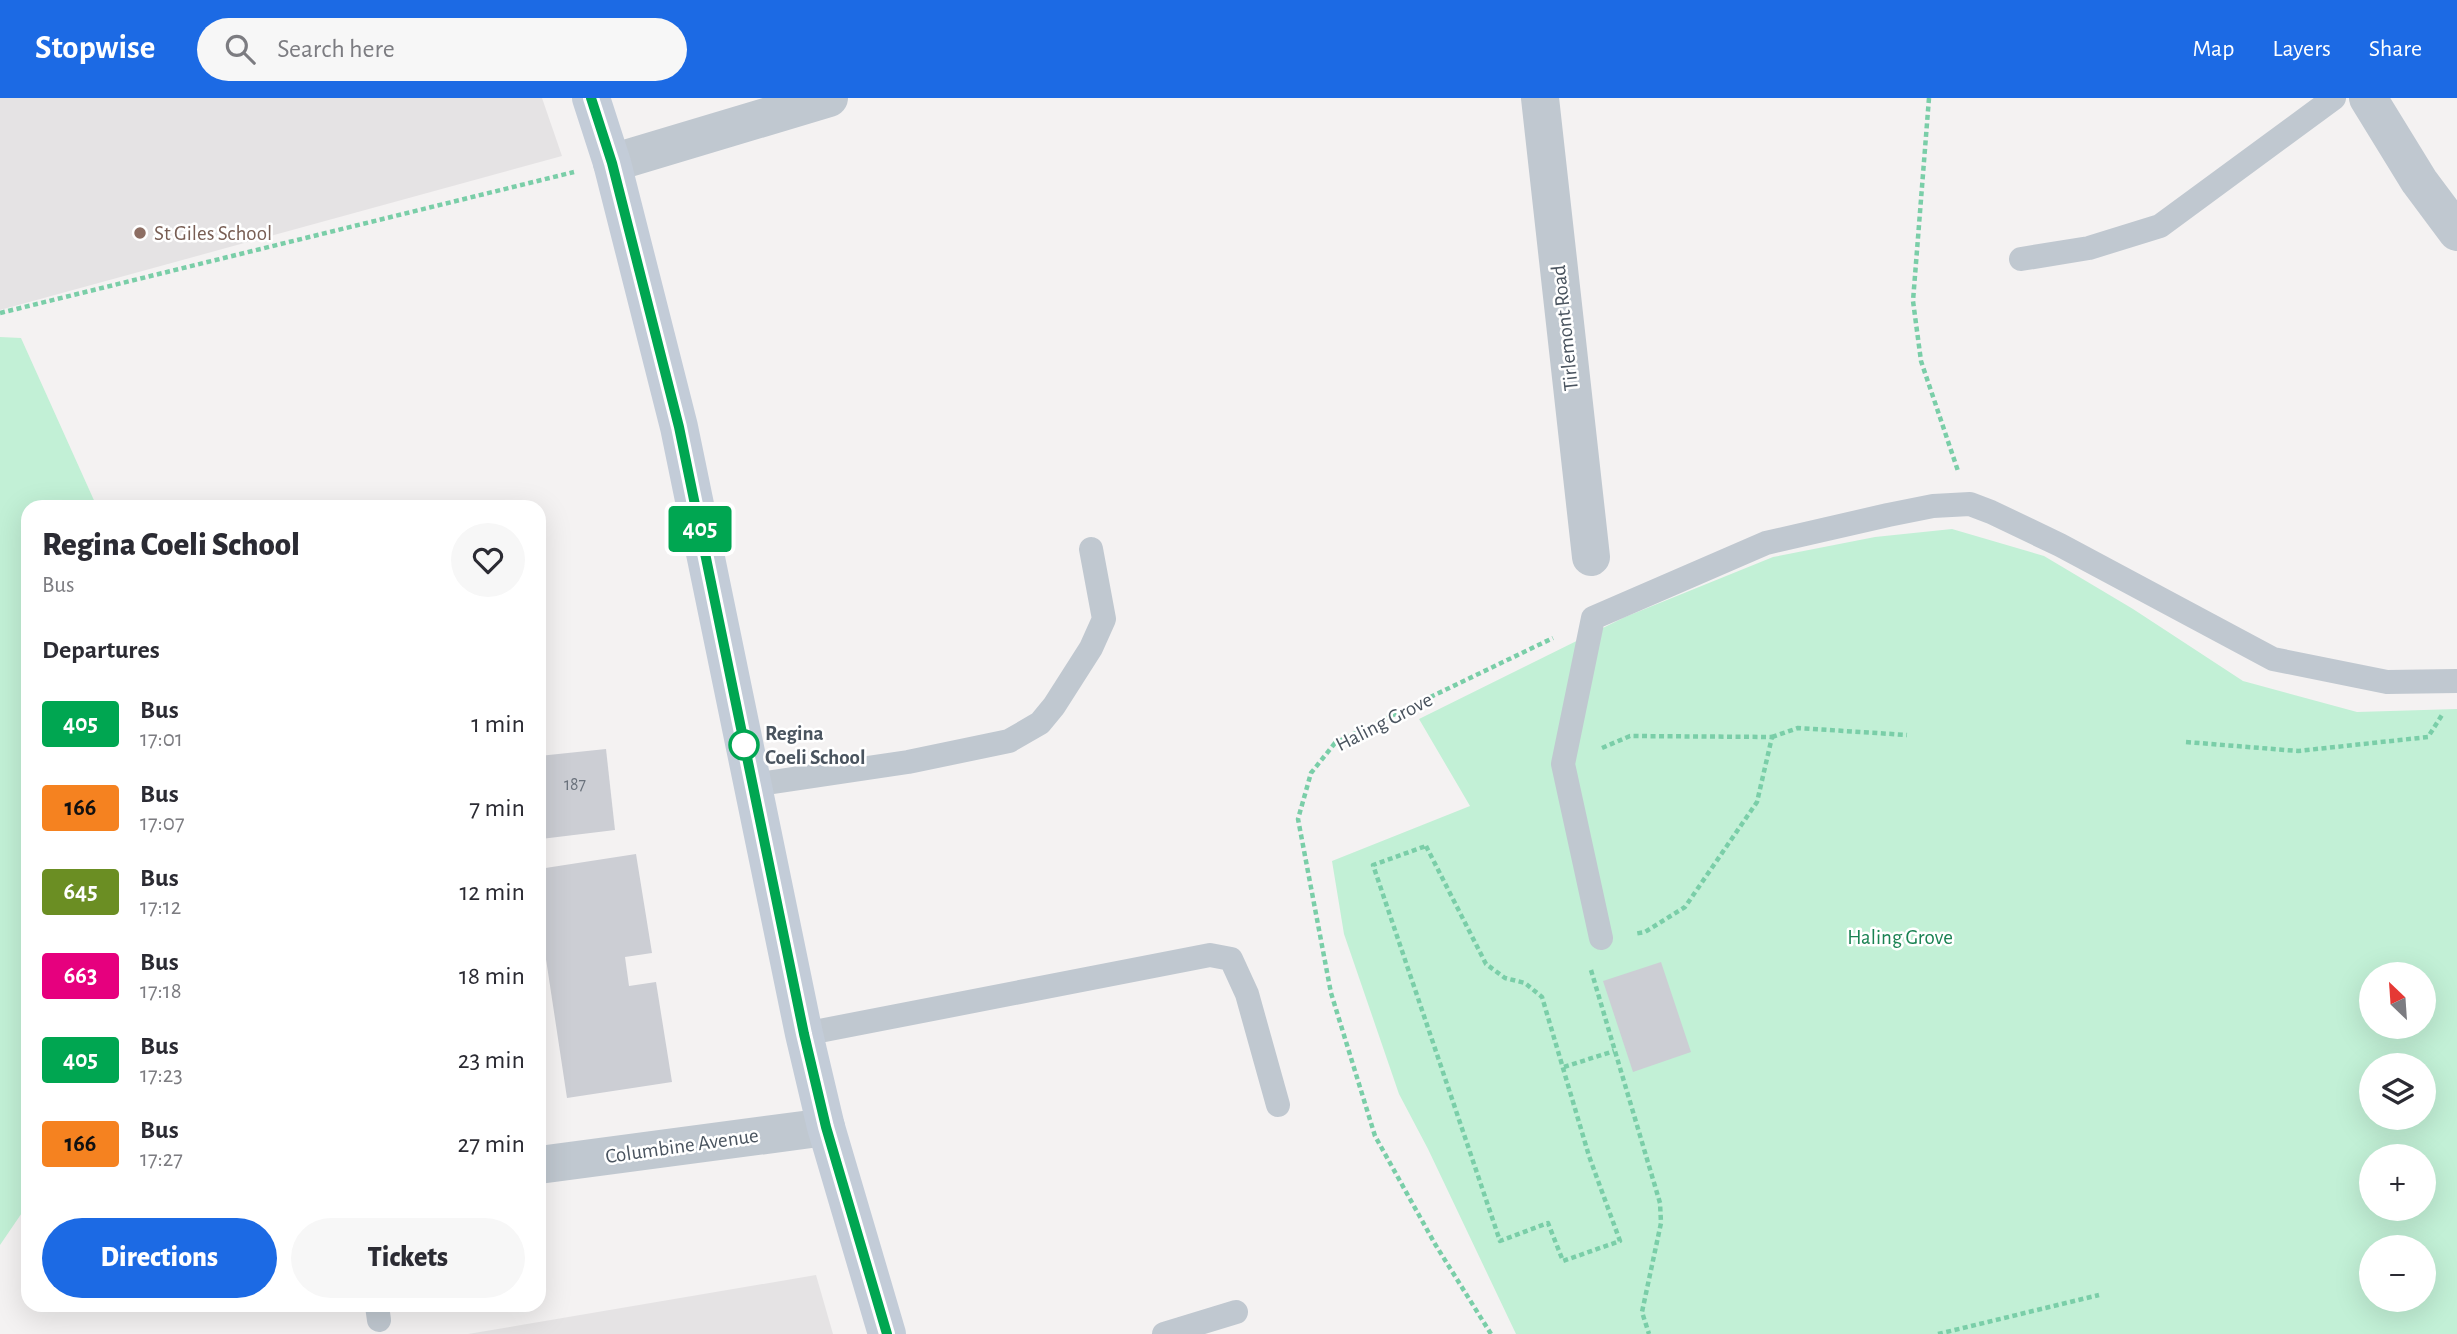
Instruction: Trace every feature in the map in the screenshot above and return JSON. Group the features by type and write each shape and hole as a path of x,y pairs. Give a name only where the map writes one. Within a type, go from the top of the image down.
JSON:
{"street":[{"path":"591,98 612,163 679,427 804,1034 826,1127 887,1334"},
{"path":"612,163 829,98"},
{"name":"Tirlemont Road","path":"1540,98 1591,557"},
{"path":"2368,98 2419,181 2457,232"},
{"name":"Columbine Avenue","path":"546,1164 826,1127"}],"lane":[{"path":"2021,259 2089,248 2161,226 2334,98"},
{"path":"1601,938 1563,764 1593,618 1766,543 1933,506 1970,504 2060,545 2273,659 2387,682 2457,681"},
{"path":"752,785 908,762 1009,741 1040,723 1091,648 1104,619 1091,549"},
{"path":"804,1034 1210,956 1231,959 1247,994 1278,1105"},
{"path":"1164,1334 1236,1312"}],"path":[{"path":"1929,98 1913,301 1921,361 1970,504"},
{"path":"0,313 612,163"},
{"name":"Haling Grove","path":"1491,1334 1434,1244 1375,1136 1331,993 1298,819 1311,773 1335,743 1593,618"},
{"path":"2186,742 2298,751 2428,737 2446,709"},
{"path":"1563,764 1630,736 1772,737 1798,728 1907,736"},
{"path":"1650,1334 1642,1312 1661,1223 1660,1203 1589,962 1601,938 1645,932 1685,907 1757,802 1772,737"},
{"path":"1426,846 1486,964 1505,978 1525,983 1542,997 1564,1068 1589,1156 1620,1241 1563,1261 1548,1223 1500,1241 1373,865 1426,846"},
{"path":"1564,1068 1614,1051"},
{"path":"1938,1334 2099,1295"}],"shaded area":[{"name":"St Giles School","path":"0,98 542,98 562,156 0,310"},
{"path":"816,1275 833,1334 468,1334"}],"green space":[{"path":"0,337 21,338 94,500 21,500 21,1214 0,1245"},
{"name":"Haling Grove","path":"1952,529 2044,556 2133,609 2243,681 2357,712 2457,709 2457,1334 1516,1334 1399,1094 1344,934 1332,861 1470,806 1419,719 1625,617 1773,557 1875,537"}],"building":[{"path":"606,749 615,830 546,838 546,755"},
{"path":"636,854 652,953 625,957 629,986 656,982 672,1082 567,1098 546,959 546,868"},
{"path":"1661,962 1691,1052 1633,1072 1603,981"}],"bus line":[{"name":"405","path":"591,98 612,163 679,427 804,1034 826,1127 887,1334"}],"place":[{"name":"St Giles School","path":"140,233"},
{"name":"Regina Coeli School","path":"744,745"}]}
